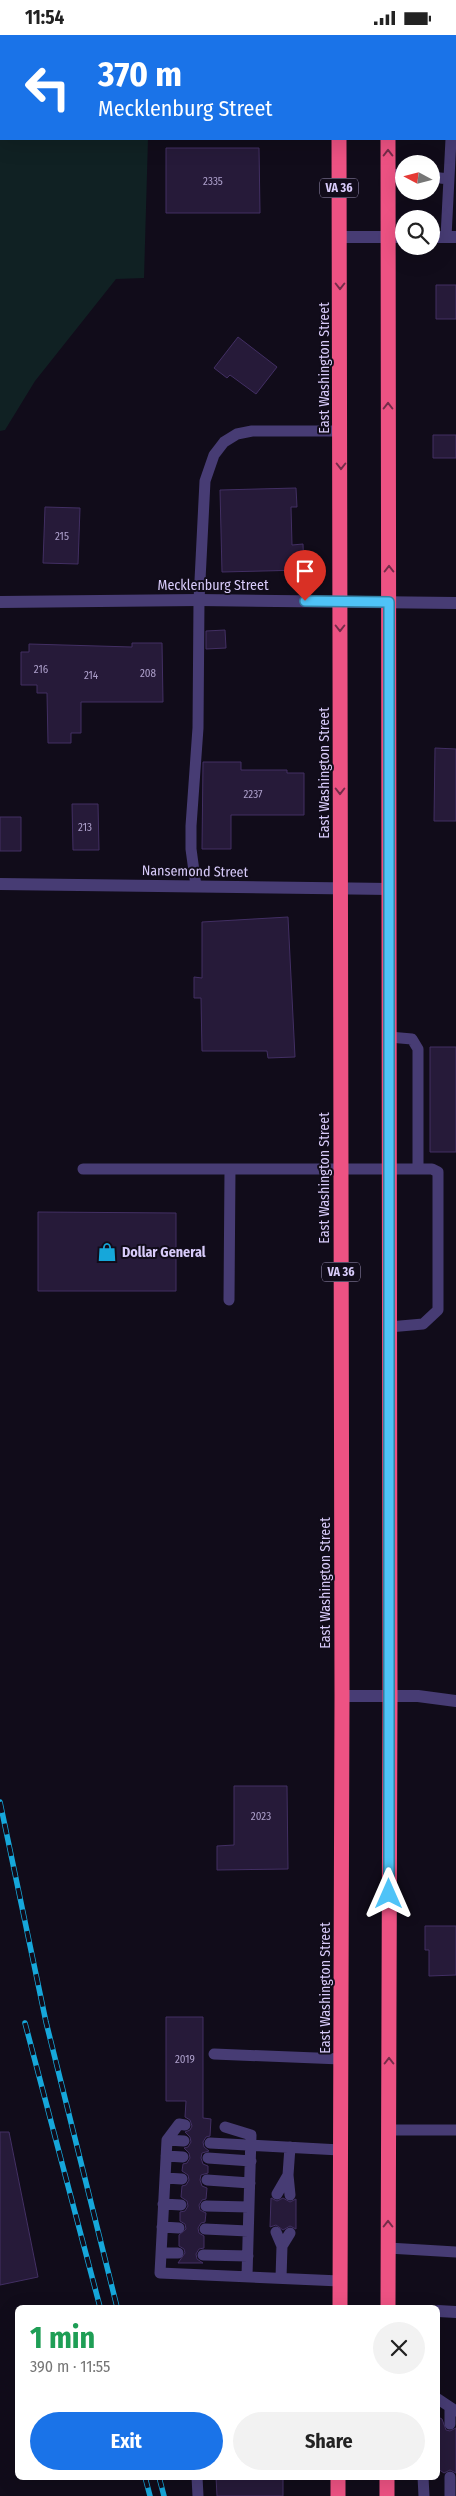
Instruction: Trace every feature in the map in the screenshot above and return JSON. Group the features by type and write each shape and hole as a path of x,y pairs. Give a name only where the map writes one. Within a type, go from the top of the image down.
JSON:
{"highway":[{"name":"East Washington Street","path":"339,140 342,1696 340,2305"},
{"path":"388,140 390,889 388,2305"},
{"path":"338,2480 338,2496"},
{"path":"387,2480 387,2496"}],"street":[{"path":"340,237 395,237"},
{"name":"Mecklenburg Street","path":"0,602 199,600 456,603"},
{"name":"Nansemond Street","path":"0,884 390,889"},
{"path":"342,1696 418,1696 456,1701"},
{"path":"440,2311 456,2311"}],"lane":[{"path":"451,140 449,179 451,237"},
{"path":"388,173 395,174"},
{"path":"440,178 449,179"},
{"path":"196,887 191,849 191,827 198,728 199,600 205,481 214,455 224,442 238,434 252,431 341,431"},
{"path":"389,1037 412,1039 418,1049 418,1169"},
{"path":"83,1169 432,1169 438,1172 438,1310 423,1324 389,1327"},
{"path":"229,1300 230,1169"},
{"path":"214,2054 341,2059"},
{"path":"185,2125 178,2124 166,2141 160,2273 340,2281"},
{"path":"226,2127 251,2135 247,2276"},
{"path":"388,2130 456,2130"},
{"path":"166,2141 184,2141"},
{"path":"210,2143 340,2150"},
{"path":"290,2147 288,2175 290,2195"},
{"path":"166,2156 183,2157"},
{"path":"208,2158 251,2161"},
{"path":"277,2194 288,2175"},
{"path":"165,2178 182,2179"},
{"path":"207,2180 250,2183"},
{"path":"163,2204 181,2205"},
{"path":"206,2206 249,2207"},
{"path":"162,2227 179,2228"},
{"path":"205,2229 248,2231"},
{"path":"276,2232 282,2246 281,2278"},
{"path":"282,2246 290,2233"},
{"path":"388,2249 456,2252"},
{"path":"161,2253 178,2253"},
{"path":"203,2255 248,2256"},
{"path":"440,2400 453,2409 450,2424"},
{"path":"450,2477 450,2496"},
{"path":"197,2480 198,2496"},
{"path":"423,2480 424,2496"}],"shaded area":[{"path":"0,140 148,140 144,278 116,279 35,381 5,430 0,431"}],"building":[{"path":"166,148 259,148 260,213 166,213"},
{"path":"436,285 456,285 456,319 436,319"},
{"path":"238,337 277,367 256,394 230,375 227,378 214,368"},
{"path":"433,435 456,435 456,458 433,458"},
{"path":"296,488 297,507 291,507 292,545 303,544 304,570 222,572 220,490"},
{"path":"45,507 80,508 78,564 43,563"},
{"path":"225,630 226,648 206,649 206,631"},
{"path":"132,643 162,643 163,702 81,702 81,733 71,733 71,743 48,743 47,693 37,693 37,685 21,685 21,652 29,652 29,644 132,647"},
{"path":"435,748 456,749 456,821 434,821"},
{"path":"203,762 241,762 241,770 287,770 287,773 304,773 304,815 231,815 231,849 202,849"},
{"path":"72,804 98,804 99,850 73,850"},
{"path":"0,817 21,817 21,851 0,851"},
{"path":"288,917 295,1057 268,1058 267,1051 202,1051 201,998 194,998 194,977 202,978 202,922"},
{"path":"430,1047 456,1047 456,1152 430,1152"},
{"name":"Dollar General","path":"38,1212 176,1213 176,1291 38,1291"},
{"path":"234,1786 287,1786 288,1869 217,1870 217,1846 234,1845"},
{"path":"425,1926 456,1926 456,1975 429,1976 429,1950 425,1950"},
{"path":"166,2017 203,2017 203,2118 211,2119 210,2136 206,2137 203,2142 204,2147 209,2151 202,2153 201,2158 203,2164 208,2166 208,2173 201,2175 200,2180 202,2186 207,2188 206,2199 202,2200 199,2205 200,2210 206,2213 205,2222 201,2223 198,2228 199,2233 204,2236 204,2248 199,2249 196,2254 197,2259 203,2263 178,2263 185,2253 184,2249 179,2246 179,2235 186,2229 185,2224 180,2221 180,2212 185,2211 188,2206 187,2201 181,2197 182,2186 186,2185 189,2180 188,2175 182,2171 183,2164 187,2163 190,2158 189,2153 184,2148 188,2147 191,2142 190,2137 185,2132 190,2130 192,2126 190,2120 185,2117 186,2101 166,2101"},
{"path":"0,2132 9,2132 38,2277 0,2285"},
{"path":"271,2198 277,2201 283,2198 290,2202 296,2199 296,2229 290,2226 283,2230 276,2225 270,2227"},
{"path":"440,2418 446,2430 450,2431 456,2428 456,2473 450,2470 444,2473 440,2470"},
{"path":"216,2480 283,2480 283,2496 217,2496"}],"railway":[{"path":"0,1802 46,2022 117,2305"},
{"path":"25,2023 99,2305"},
{"path":"146,2480 150,2496"},
{"path":"160,2480 164,2496"}],"place":[{"name":"Dollar General","path":"107,1252"}],"route":[{"path":"305,601 389,602 389,1894"}]}
